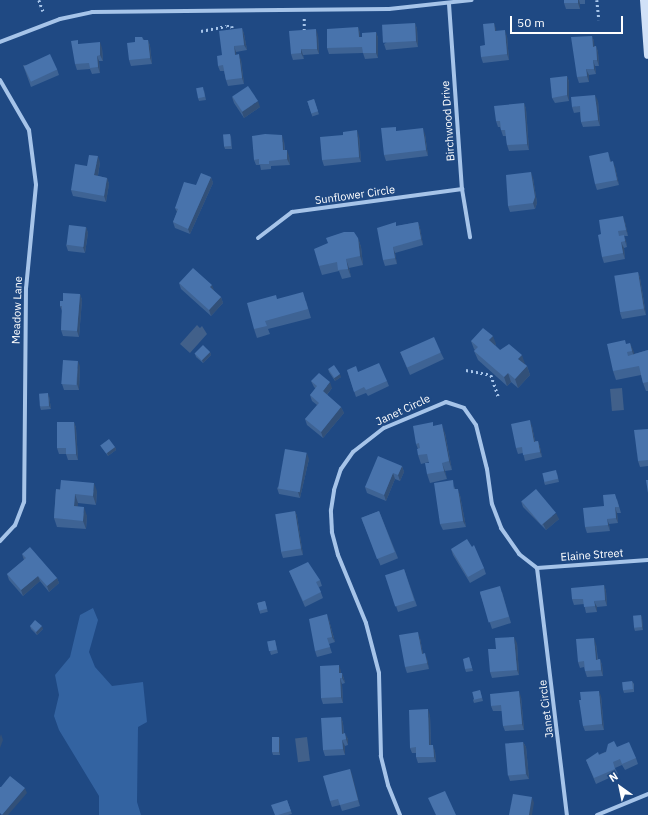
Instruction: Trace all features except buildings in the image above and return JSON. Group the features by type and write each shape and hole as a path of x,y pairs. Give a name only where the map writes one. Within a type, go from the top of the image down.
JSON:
{"street":[{"path":"0,42 60,19 92,12 389,9 449,4 472,0"},
{"path":"644,0 648,54"},
{"name":"Birchwood Drive","path":"449,4 462,189 470,237"},
{"name":"Meadow Lane","path":"0,80 29,130 36,185 26,288 24,497 20,517 0,541"},
{"name":"Sunflower Circle","path":"258,238 292,212 462,189"},
{"name":"Janet Circle","path":"400,815 388,785 381,756 379,673 366,623 338,555 332,532 333,496 341,469 352,452 368,439 401,419 446,402 464,408 476,425 487,467 492,504 501,528 519,554 537,568 567,815"},
{"name":"Elaine Street","path":"537,568 648,560"},
{"path":"597,815 648,794"}],"path":[{"path":"38,0 44,11"},
{"path":"597,0 599,20"},
{"path":"304,10 304,36"},
{"path":"201,31 232,26 234,35"},
{"path":"466,370 491,375 499,398"}],"shaded area":[{"path":"197,325 200,328 202,326 207,334 190,353 180,344"},
{"path":"622,388 624,410 612,411 610,389"},
{"path":"93,608 98,620 89,652 95,667 112,686 143,682 147,722 138,727 137,802 141,815 99,815 99,796 59,730 54,716 59,695 55,675 70,657 80,615"},
{"path":"307,737 310,761 298,762 295,738"}]}
